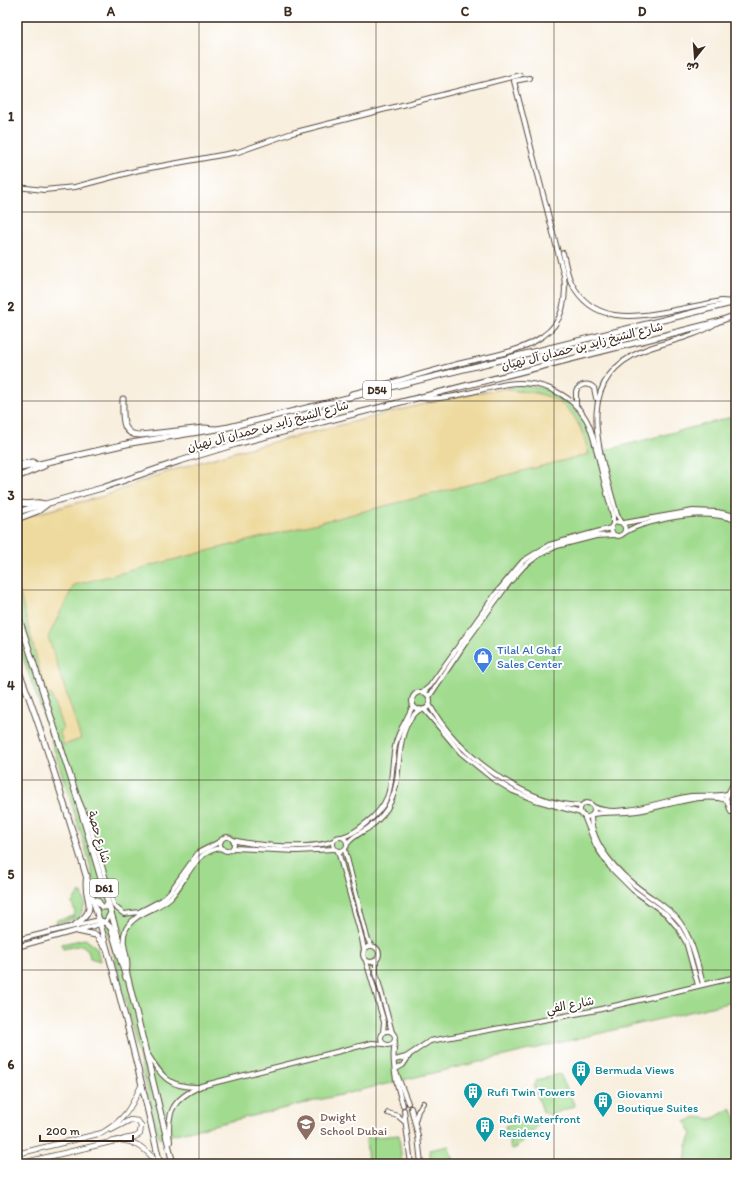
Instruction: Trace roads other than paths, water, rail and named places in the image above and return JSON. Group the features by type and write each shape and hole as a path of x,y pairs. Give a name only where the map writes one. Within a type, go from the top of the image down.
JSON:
{"main road":[{"name":"شارع الشيخ زايد بن حمدان آل نهيان","path":"17,469 131,443 218,430 736,302"},
{"name":"شارع الشيخ زايد بن حمدان آل نهيان","path":"17,511 46,505 102,488 208,452 717,322 736,315"},
{"path":"123,399 123,423 127,430 134,434 142,435 204,428 218,430"},
{"path":"17,465 43,461 50,462"},
{"path":"17,477 50,462"},
{"path":"17,502 25,505 39,502 46,505 41,509 17,519"},
{"name":"شارع حصة","path":"17,612 76,794 111,912 132,990 173,1164"},
{"name":"شارع حصة","path":"17,668 46,749 101,922 142,1084 159,1164"},
{"path":"87,876 86,884 90,902 90,910 76,928 96,935 107,950"},
{"path":"90,887 94,890 100,906 106,907 108,903"},
{"path":"101,922 111,928 123,971 132,990"},
{"path":"102,1132 116,1124 125,1116 142,1084"},
{"path":"17,1154 114,1129 130,1120 135,1120 140,1123 142,1128 138,1136 18,1164"},
{"path":"119,1140 131,1142 143,1147 159,1164"}],"street":[{"path":"17,187 44,190 75,188 132,172 238,152 292,133 519,75 519,81"},
{"path":"291,412 415,375 527,345 544,336 556,324 562,309 565,286 514,81 530,78"},
{"path":"563,253 572,284 591,307 603,312 622,317 644,316 721,301 736,302"},
{"path":"565,286 572,284"},
{"path":"596,405 600,391 608,377 627,358 642,351 704,331 717,322"},
{"path":"420,398 439,398 507,384 524,383 552,389 576,406 585,418 592,435 613,516 611,528 614,534"},
{"path":"576,406 576,391 580,386 586,384 593,386 595,389 596,430 617,515 626,528 624,533"},
{"path":"613,523 632,523 693,511 717,512 736,516"},
{"path":"728,794 685,797 633,809 605,810 587,803 581,806 559,802 540,796 497,776 476,760 458,742 429,704 429,697 508,584 539,555 557,546 596,536 614,534 620,536 638,525 693,514 714,514 736,520"},
{"path":"76,794 81,802 91,829 114,906 124,914 139,912 162,900 170,892 198,853 226,837 233,840 298,846 324,844 352,833 369,821 386,800 393,777 397,740 402,725 413,705 414,695 423,692 430,686 497,592 523,561 549,545 611,528"},
{"path":"423,692 429,697"},
{"path":"411,1164 405,1122 405,1104 393,1053 395,1036 392,1032 376,973 378,951 371,946 367,937 344,850 347,844 375,823 388,808 396,786 400,747 404,732 412,717 429,704"},
{"path":"413,705 422,709 461,753 493,778 531,799 582,814 637,811 696,799 718,798 726,800"},
{"path":"736,786 734,784 726,800 731,812 736,806"},
{"path":"581,806 582,814 596,846 610,867 639,894 666,914 678,928 686,942 698,985"},
{"path":"594,807 592,814 592,825 598,840 614,864 631,882 669,910 681,925 693,948 703,984"},
{"path":"342,837 347,844"},
{"path":"233,840 233,848"},
{"path":"221,841 222,848"},
{"path":"333,841 364,950 363,956 366,961 384,1022 382,1034 385,1045 393,1053"},
{"path":"127,971 128,965 123,939 129,924 136,918 158,907 170,898 193,864 203,854 222,848 227,851 233,848 297,851 344,850"},
{"path":"17,940 101,922 111,912"},
{"path":"17,947 76,928"},
{"path":"364,950 371,946"},
{"path":"366,961 371,962 376,960"},
{"name":"شارع الفي","path":"411,1054 426,1042 434,1040 597,1010 736,977"},
{"path":"372,1043 382,1034 392,1032"},
{"path":"170,1154 168,1124 172,1111 185,1095 202,1086 372,1043 385,1045 394,1042"},
{"path":"147,1053 160,1073 168,1080 182,1086 202,1086"},
{"path":"394,1060 411,1054"},
{"path":"396,1070 403,1065 411,1054"},
{"path":"415,1124 416,1114 423,1103"},
{"path":"405,1104 410,1108 415,1124 421,1164"},
{"path":"404,1110 408,1111 410,1108"},
{"path":"388,1113 398,1116 405,1122"}],"place":[{"name":"Tilal Al Ghaf Sales Center","path":"483,674"},
{"name":"Bermuda Views","path":"581,1087"},
{"name":"Rufi Twin Towers","path":"473,1109"},
{"name":"Giovanni Boutique Suites","path":"603,1118"},
{"name":"Dwight School Dubai","path":"306,1141"},
{"name":"Rufi Waterfront Residency","path":"485,1143"}]}
